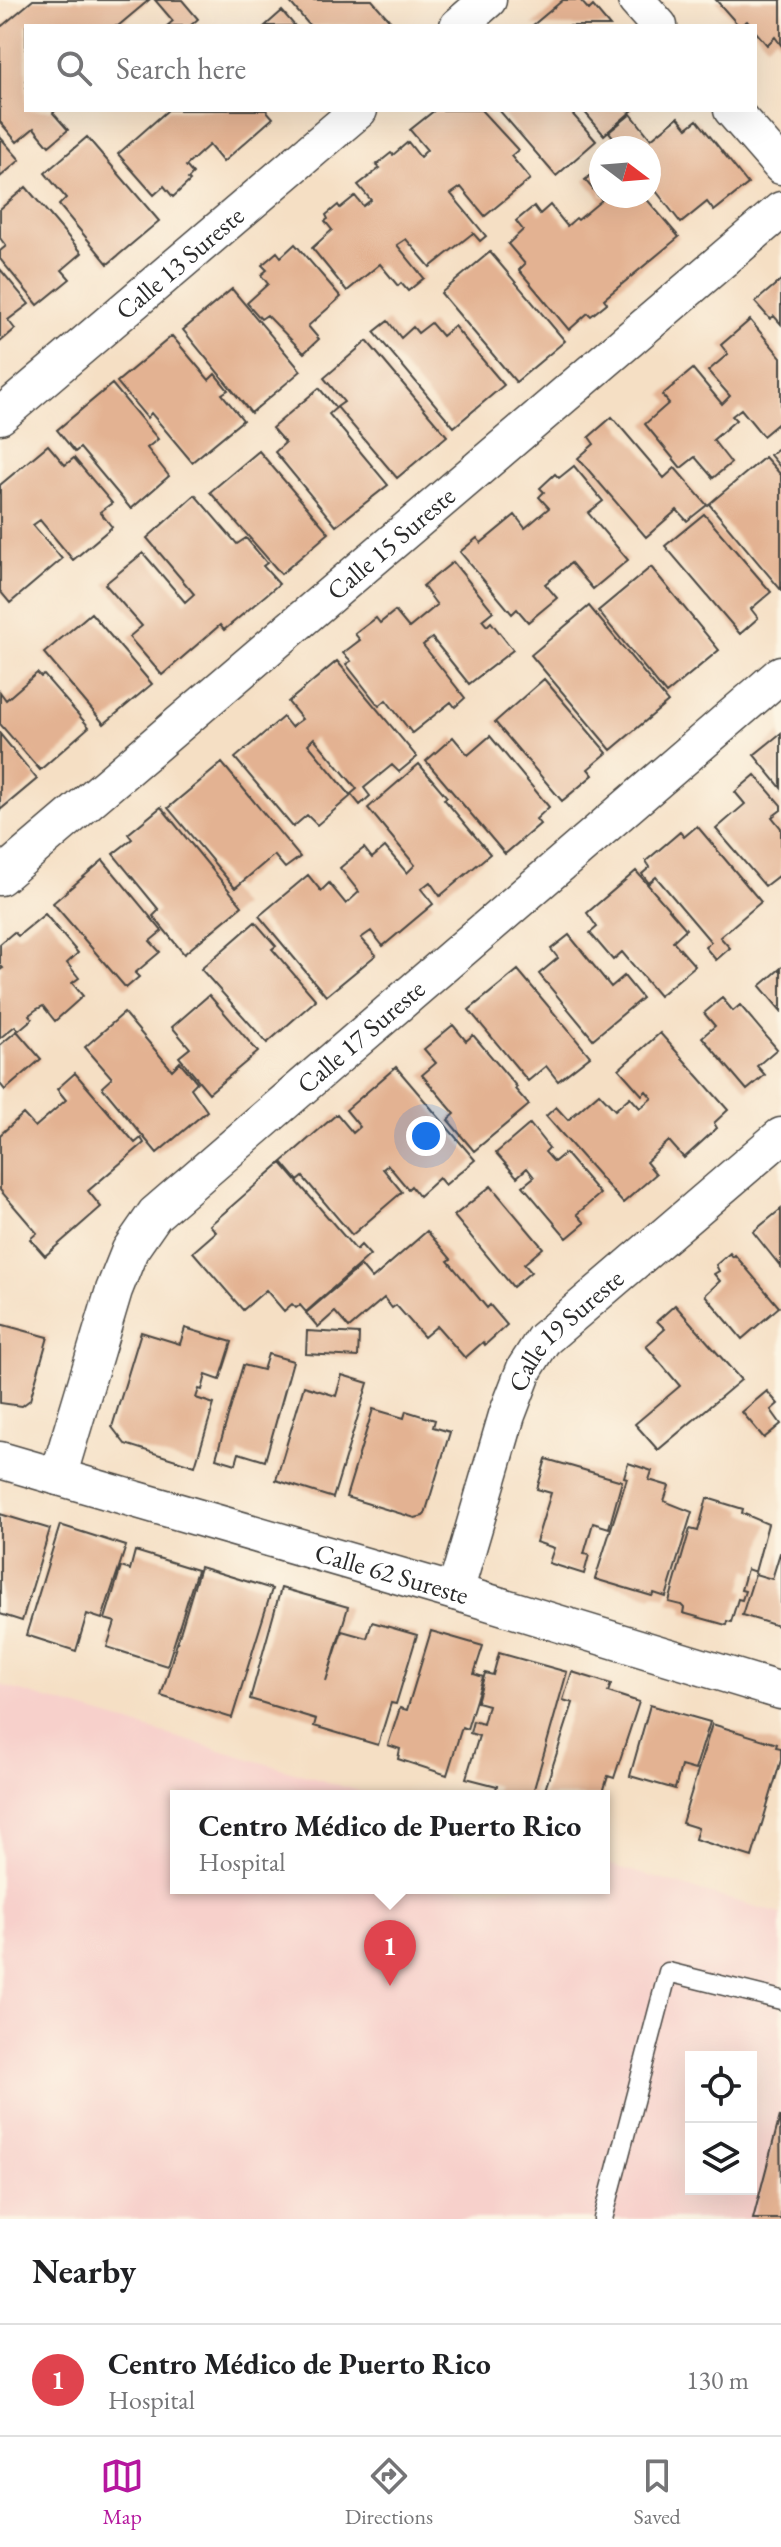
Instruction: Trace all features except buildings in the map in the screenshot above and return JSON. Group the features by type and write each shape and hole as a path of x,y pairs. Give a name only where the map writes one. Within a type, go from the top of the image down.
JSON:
{"street":[{"path":"460,24 488,0"},
{"path":"636,0 657,24"},
{"name":"Calle 13 Sureste","path":"0,416 357,112"},
{"path":"734,112 781,166"},
{"name":"Calle 15 Sureste","path":"0,877 781,210"},
{"name":"Calle 17 Sureste","path":"58,1477 114,1290 130,1250 155,1214 781,674"},
{"name":"Calle 19 Sureste","path":"455,1592 507,1415 525,1368 543,1340 781,1136"},
{"name":"Calle 62 Sureste","path":"0,1460 455,1592 781,1691"}],"lane":[{"path":"603,2219 668,1972 781,2000"}],"shaded area":[{"path":"0,1685 355,1790 170,1790 170,1894 610,1894 610,1865 781,1914 781,2219 0,2219"}],"place":[{"name":"Centro Médico de Puerto Rico","path":"390,1986"}]}
